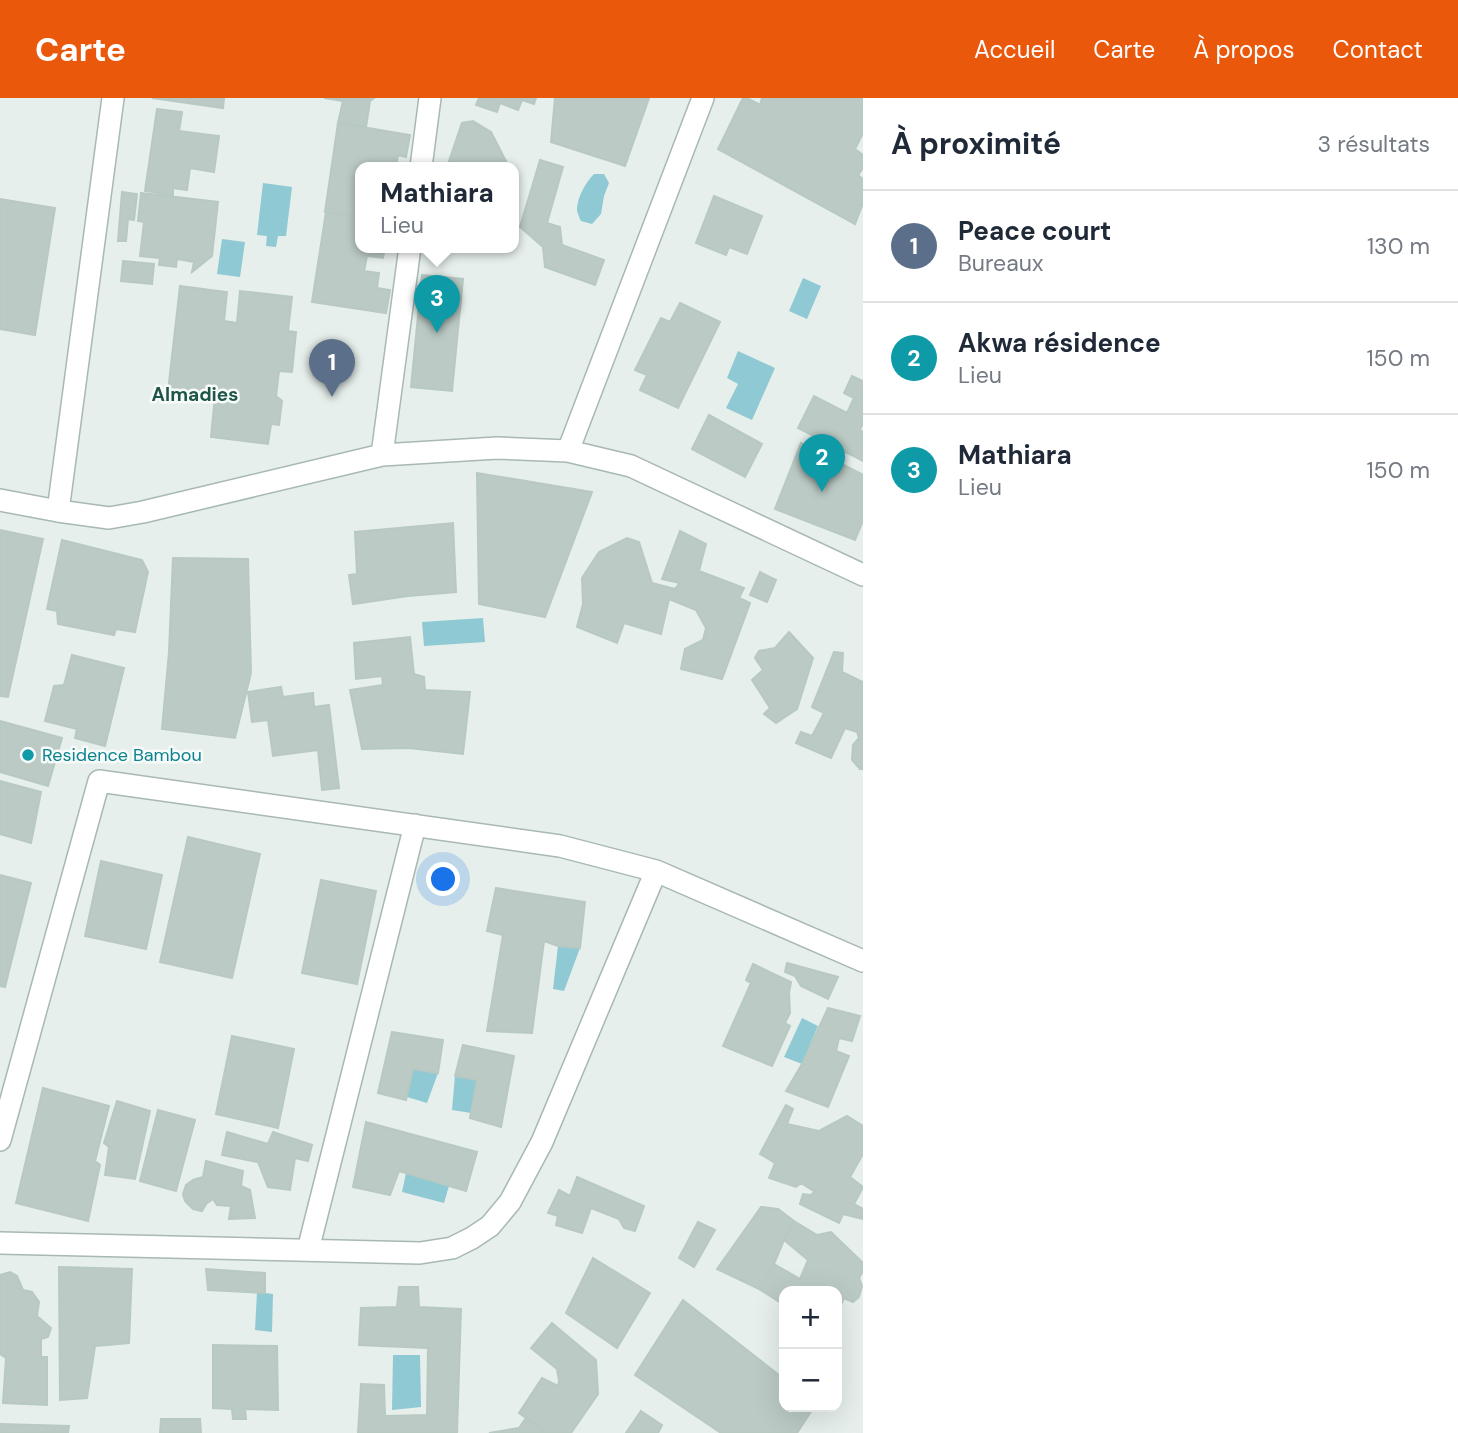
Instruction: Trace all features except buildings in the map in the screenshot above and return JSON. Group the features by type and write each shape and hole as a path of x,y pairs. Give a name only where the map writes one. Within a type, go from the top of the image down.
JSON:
{"street":[{"path":"58,511 113,98"},
{"path":"422,162 430,98"},
{"path":"568,451 704,98"},
{"path":"382,455 409,253"},
{"path":"0,500 109,518 382,455 497,448 568,451 631,466 863,575"},
{"path":"0,1140 99,781 560,846 656,871 863,961"},
{"path":"307,1250 415,825"},
{"path":"0,1243 420,1253 452,1248 472,1238 490,1226 510,1202 542,1142 656,871"}],"water":[{"path":"594,174 604,174 609,183 601,214 592,224 581,221 577,210 582,190"},
{"path":"263,183 292,187 286,236 278,236 276,247 266,246 267,236 257,235"},
{"path":"222,239 245,242 240,277 217,274"},
{"path":"803,278 821,286 807,319 789,311"},
{"path":"738,351 775,368 752,420 726,408 738,384 727,378"},
{"path":"483,618 485,642 424,646 422,622"},
{"path":"558,946 580,948 564,991 553,989"},
{"path":"802,1018 818,1026 802,1064 784,1057"},
{"path":"413,1069 438,1073 427,1103 407,1097"},
{"path":"455,1076 477,1080 471,1113 452,1110"},
{"path":"406,1173 449,1186 444,1203 402,1192"},
{"path":"257,1292 273,1294 272,1332 255,1330"},
{"path":"393,1355 420,1355 421,1407 392,1410"}],"place":[{"name":"Mathiara","path":"437,333"},
{"name":"Peace court","path":"332,397"},
{"name":"Akwa résidence","path":"822,492"},
{"name":"Residence Bambou","path":"28,755"}],"district":[{"name":"Almadies","path":"195,394"}]}
